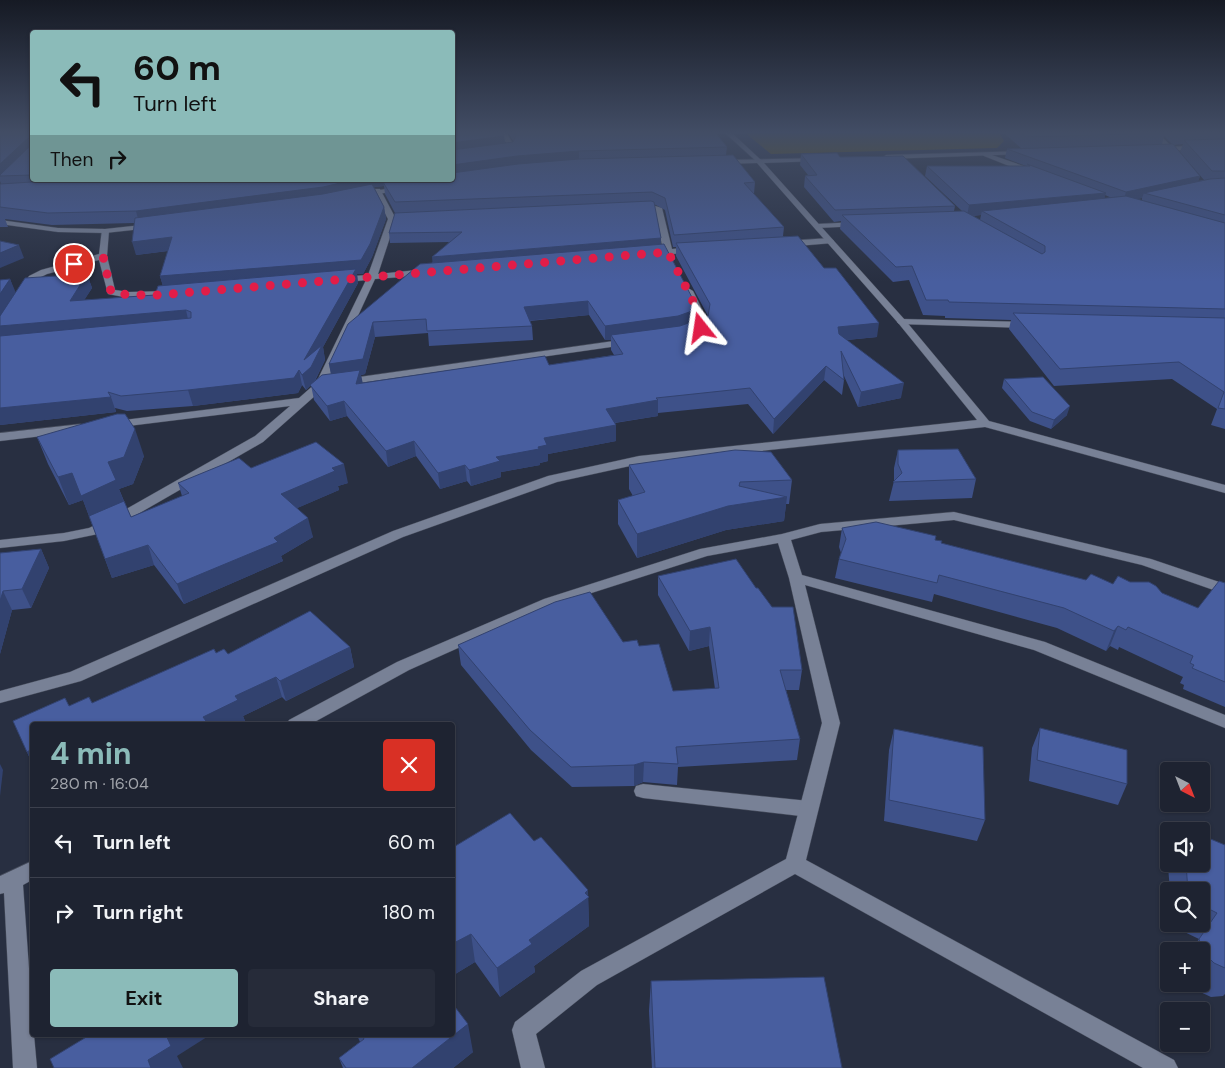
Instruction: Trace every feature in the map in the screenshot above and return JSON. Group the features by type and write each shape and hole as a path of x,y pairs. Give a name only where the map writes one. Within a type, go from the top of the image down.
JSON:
{"street":[{"path":"778,182 902,322 985,423"},
{"path":"351,196 405,187"},
{"path":"0,544 64,537 92,531 119,519 259,439 321,385 372,277 397,218 377,191"},
{"path":"629,207 652,207 660,210 668,252 676,269"},
{"path":"0,222 58,230 105,231 162,225"},
{"path":"817,226 866,224"},
{"path":"105,231 103,256 111,292 129,295 177,293"},
{"path":"773,245 830,241"},
{"path":"638,254 706,250"},
{"path":"16,303 32,278 44,272 103,256"},
{"path":"333,280 441,271"},
{"path":"685,286 702,319 701,328 687,333"},
{"path":"902,322 1042,326"},
{"path":"321,385 641,340"},
{"path":"0,437 302,401"},
{"path":"0,697 76,677 398,534 553,479 639,460 985,423 1225,489"},
{"path":"300,722 403,666 549,602 705,552 783,538 820,528 954,516 1146,562 1225,589"},
{"path":"533,1068 523,1030 589,978 795,864 831,723 796,578 783,538"},
{"path":"796,578 1039,646 1225,722"},
{"path":"643,791 809,809"},
{"path":"795,864 1166,1068"},
{"path":"25,1068 6,883 30,871"}],"building":[{"path":"32,182 344,182 323,187 136,211 48,213 0,207 0,184"},
{"path":"383,182 755,182 744,183 784,227 674,235 665,198 652,192 395,202"},
{"path":"810,182 930,182 955,206 835,210"},
{"path":"944,182 1076,182 1106,193 969,205"},
{"path":"1098,182 1173,182 1126,192"},
{"path":"1197,182 1225,182 1225,215 1144,193"},
{"path":"372,184 384,207 370,244 361,260 160,276 172,237 132,242 135,218 323,194"},
{"path":"1126,196 1225,223 1225,309 926,300 912,266 896,267 842,215 964,211 1042,254 1045,252 1045,246 982,211"},
{"path":"654,202 661,238 432,257 462,232 389,233 395,213"},
{"path":"798,236 824,268 836,268 879,323 838,327 839,334 904,383 861,392 841,351 844,380 826,366 774,419 750,388 656,398 658,400 606,409 616,425 544,438 547,445 538,447 539,449 496,457 500,461 469,470 465,465 438,473 414,441 386,451 344,401 327,406 310,385 322,375 360,370 356,384 545,356 549,365 623,354 611,335 680,326 708,316 710,304 676,243"},
{"path":"0,241 19,245 0,253"},
{"path":"664,244 696,305 695,310 678,316 605,326 588,301 524,307 532,326 427,331 426,319 373,322 363,359 329,364 348,324 420,264"},
{"path":"356,269 304,360 322,345 311,367 302,375 299,370 294,378 121,396 108,392 111,397 0,408 0,336 191,318 191,312 186,310 0,326 0,316 25,278 87,274 70,301 155,295 158,286"},
{"path":"10,279 0,294 0,280"},
{"path":"1013,313 1225,318 1225,409 1218,408 1224,392 1179,362 1060,369"},
{"path":"1043,377 1070,406 1054,420 1032,412 1004,379"},
{"path":"117,414 125,414 135,429 124,457 108,462 116,480 81,496 72,473 58,477 37,437"},
{"path":"316,442 344,464 332,468 335,471 281,494 308,518 274,538 278,542 177,584 148,545 105,559 89,516 124,501 131,517 189,493 178,483 239,458 251,468"},
{"path":"958,449 976,479 893,482 902,473 898,464 898,450"},
{"path":"735,450 771,452 792,480 740,482 739,486 787,497 728,506 637,534 618,500 645,492 629,465"},
{"path":"876,522 936,536 935,540 942,541 941,543 1086,580 1091,574 1113,584 1118,576 1130,582 1149,582 1162,593 1198,608 1219,581 1225,583 1225,682 1192,668 1194,665 1190,663 1193,656 1128,627 1126,630 1118,626 1114,631 1064,608 939,575 937,583 839,559 846,539 842,528"},
{"path":"41,549 22,589 3,591 0,601 0,553"},
{"path":"736,559 772,607 793,607 802,670 780,670 800,739 676,747 678,764 644,762 634,765 571,767 530,730 458,645 555,602 590,592 623,642 637,640 639,646 659,644 673,691 719,688 710,627 690,631 658,576"},
{"path":"310,611 350,647 280,681 276,677 235,696 238,700 203,717 206,721 204,722 30,722 30,750 27,752 13,721 65,698 69,706 89,697 92,703 214,649 216,653 224,649 228,654"},
{"path":"1040,728 1127,750 1127,784 1037,760"},
{"path":"894,729 983,747 985,820 889,800"},
{"path":"510,813 534,841 541,837 588,890 585,893 589,897 529,940 532,944 497,968 471,934 455,942 455,846"},
{"path":"1210,839 1225,845 1225,968 1210,959 1210,942 1200,942 1199,939 1204,932 1210,932 1210,923 1217,913 1210,910 1210,882 1187,882 1187,872 1210,872"},
{"path":"824,977 842,1068 655,1068 651,981"},
{"path":"455,1007 468,1024 455,1034"},
{"path":"86,1037 167,1037 171,1046 148,1060 151,1068 54,1068 50,1059"},
{"path":"363,1037 451,1037 412,1068 346,1068 339,1058 364,1039"}],"route":[{"path":"74,264 103,256 111,292 129,295 158,295 668,252 702,319 701,328"}]}
